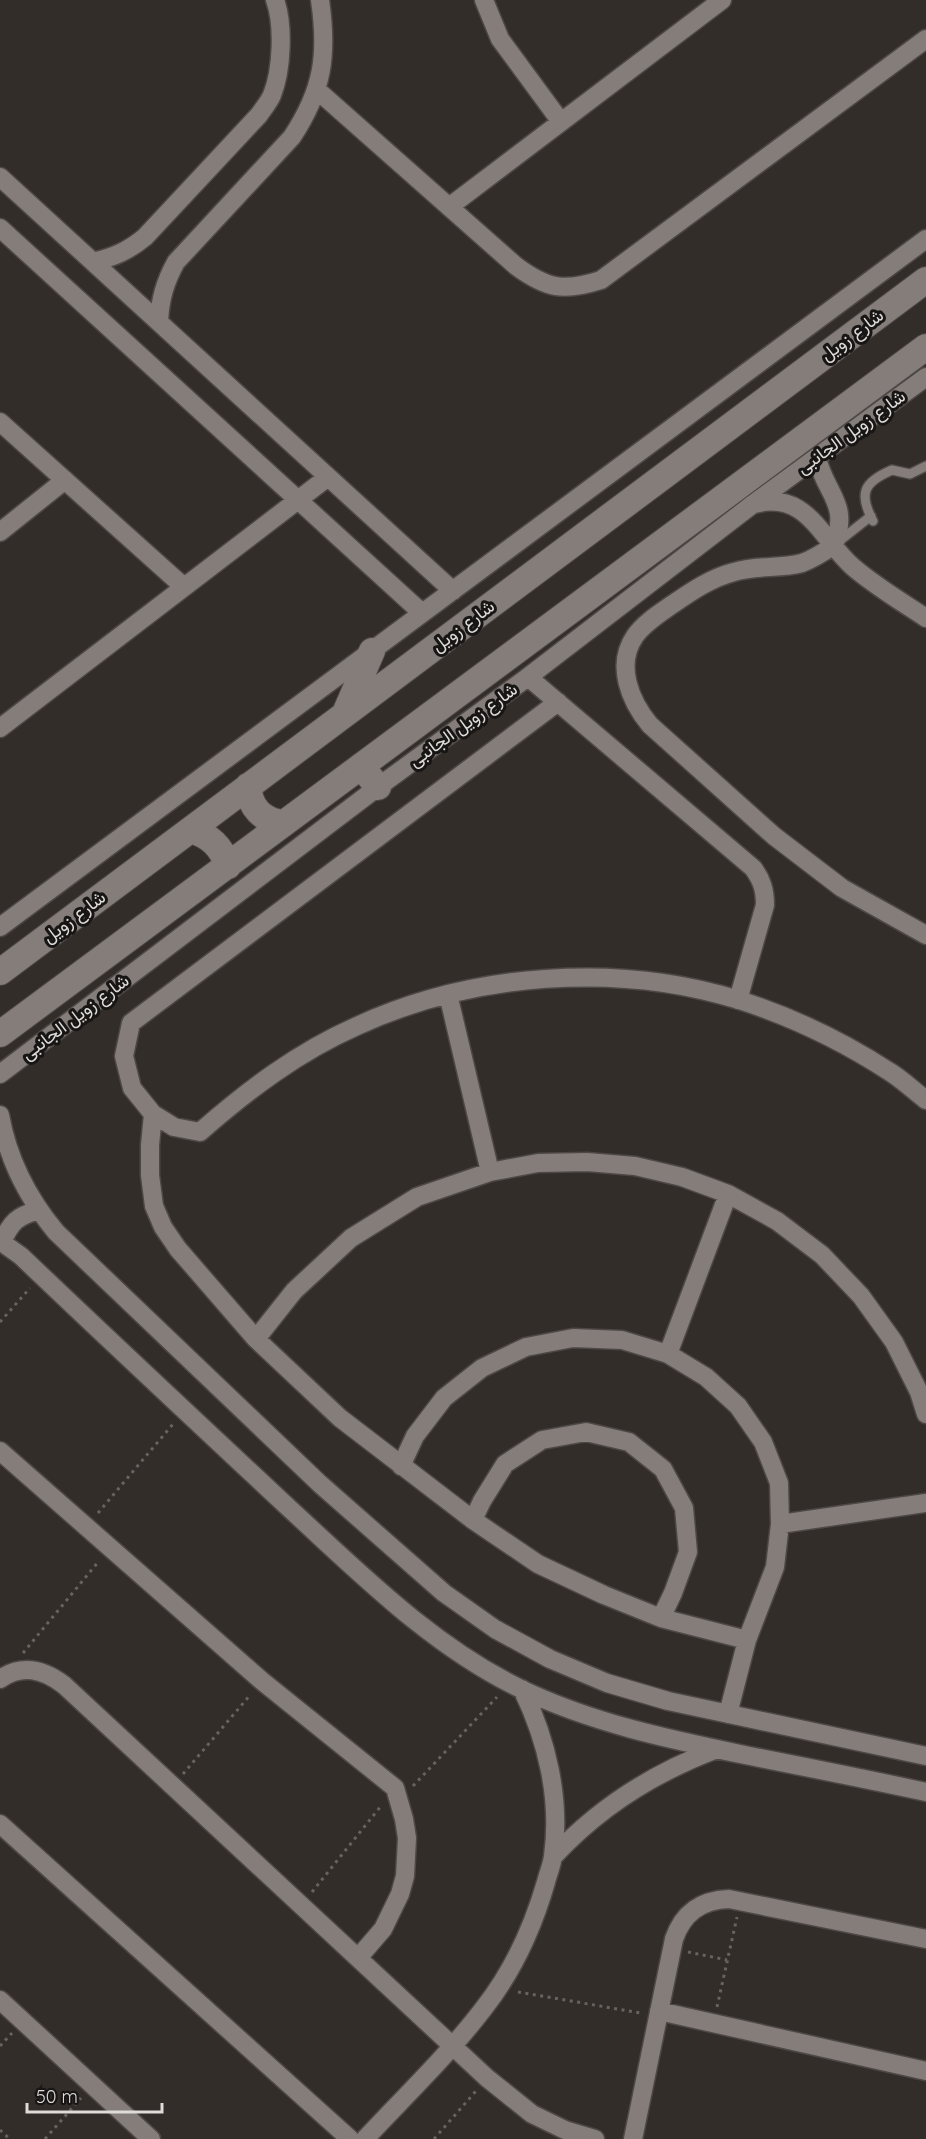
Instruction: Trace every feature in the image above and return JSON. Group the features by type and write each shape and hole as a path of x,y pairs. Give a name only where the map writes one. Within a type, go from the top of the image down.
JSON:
{"main road":[{"name":"شارع زويل","path":"0,972 926,280"},
{"path":"0,1034 926,347"},
{"path":"345,713 372,651"},
{"path":"361,766 378,787"},
{"path":"248,786 252,805 258,812 265,818 283,824"},
{"path":"191,830 211,839 218,846 228,866"}],"street":[{"path":"93,262 112,258 130,249 145,237 259,115 272,96 277,76 281,41 275,0"},
{"path":"159,322 166,280 176,262 292,137 306,116 317,90 322,70 325,33 320,0"},
{"path":"484,0 500,39 561,122"},
{"path":"449,207 722,0"},
{"path":"317,90 516,267 534,280 556,287 579,287 601,280 926,39"},
{"path":"0,177 453,591"},
{"path":"0,228 422,613"},
{"path":"0,927 926,239"},
{"name":"شارع زويل الجانبى","path":"0,1074 378,787 528,677 753,504 926,377"},
{"path":"0,422 183,587"},
{"path":"817,458 820,472 836,498 841,521 834,545 803,562 735,572 711,580 689,593 644,625 634,637 627,651 627,683 639,712 650,725 774,836 842,888 926,935"},
{"path":"0,728 328,477"},
{"path":"0,532 65,480"},
{"path":"753,504 768,500 783,501 798,507 852,566 926,618"},
{"path":"528,677 753,868 761,879 765,892 765,905 738,1000"},
{"path":"558,702 131,1023 124,1056 132,1088 153,1114 174,1127 200,1132 235,1101 274,1072 314,1047 357,1025 448,994 520,981 593,977 667,984 738,1000 818,1030 892,1073 926,1100"},
{"path":"448,994 490,1172"},
{"path":"153,1114 150,1175 154,1206 163,1227 178,1249 256,1340 340,1418 473,1520 538,1564 604,1595 661,1618 747,1640"},
{"path":"0,1115 12,1160 23,1186 56,1232 320,1484 444,1593 495,1629 550,1659 608,1683 668,1701 926,1756"},
{"path":"256,1340 294,1291 351,1238 417,1197 490,1172 538,1164 587,1162 635,1166 682,1177 728,1194 777,1221 822,1255 861,1296 894,1342 919,1392 926,1414"},
{"path":"668,1354 728,1194"},
{"path":"39,1210 22,1215 9,1227 1,1242 21,1256 184,1411 363,1576 425,1630 485,1670 516,1686 607,1723 717,1749 926,1792"},
{"path":"401,1466 415,1436 444,1398 482,1368 526,1347 573,1338 622,1340 668,1354 706,1377 738,1406 763,1442 779,1483 780,1524 775,1567 747,1640 728,1714"},
{"path":"473,1520 506,1464 542,1440 586,1432 628,1442 663,1469 684,1508 688,1552 661,1618"},
{"path":"0,1451 262,1681 397,1794 407,1838 405,1876 396,1903 383,1929 358,1958"},
{"path":"780,1524 926,1503"},
{"path":"1,1678 18,1670 34,1669 50,1674 488,2078 532,2114 565,2130 595,2139"},
{"path":"365,2139 452,2045 498,1988 527,1935 542,1897 553,1857 554,1808 548,1759 533,1711 516,1686"},
{"path":"553,1857 583,1827 627,1793 676,1766 717,1749"},
{"path":"0,1824 350,2139"},
{"path":"633,2139 671,1949 677,1929 691,1911 703,1903 716,1899 729,1899 926,1939"},
{"path":"0,2000 151,2139"},
{"path":"658,2013 926,2071"}],"lane":[{"path":"834,545 872,518 865,506 864,497 868,486 873,481 892,470 910,474 925,468"}],"path":[{"path":"0,1322 41,1275"},
{"path":"87,1527 184,1411"},
{"path":"1,1678 111,1547"},
{"path":"173,1786 262,1681"},
{"path":"301,1905 397,1794 516,1686"},
{"path":"713,2024 740,1901"},
{"path":"671,1949 728,1960"},
{"path":"498,1988 658,2013"},
{"path":"434,2139 488,2078"},
{"path":"45,2139 92,2085"},
{"path":"0,2130 10,2139"}]}
